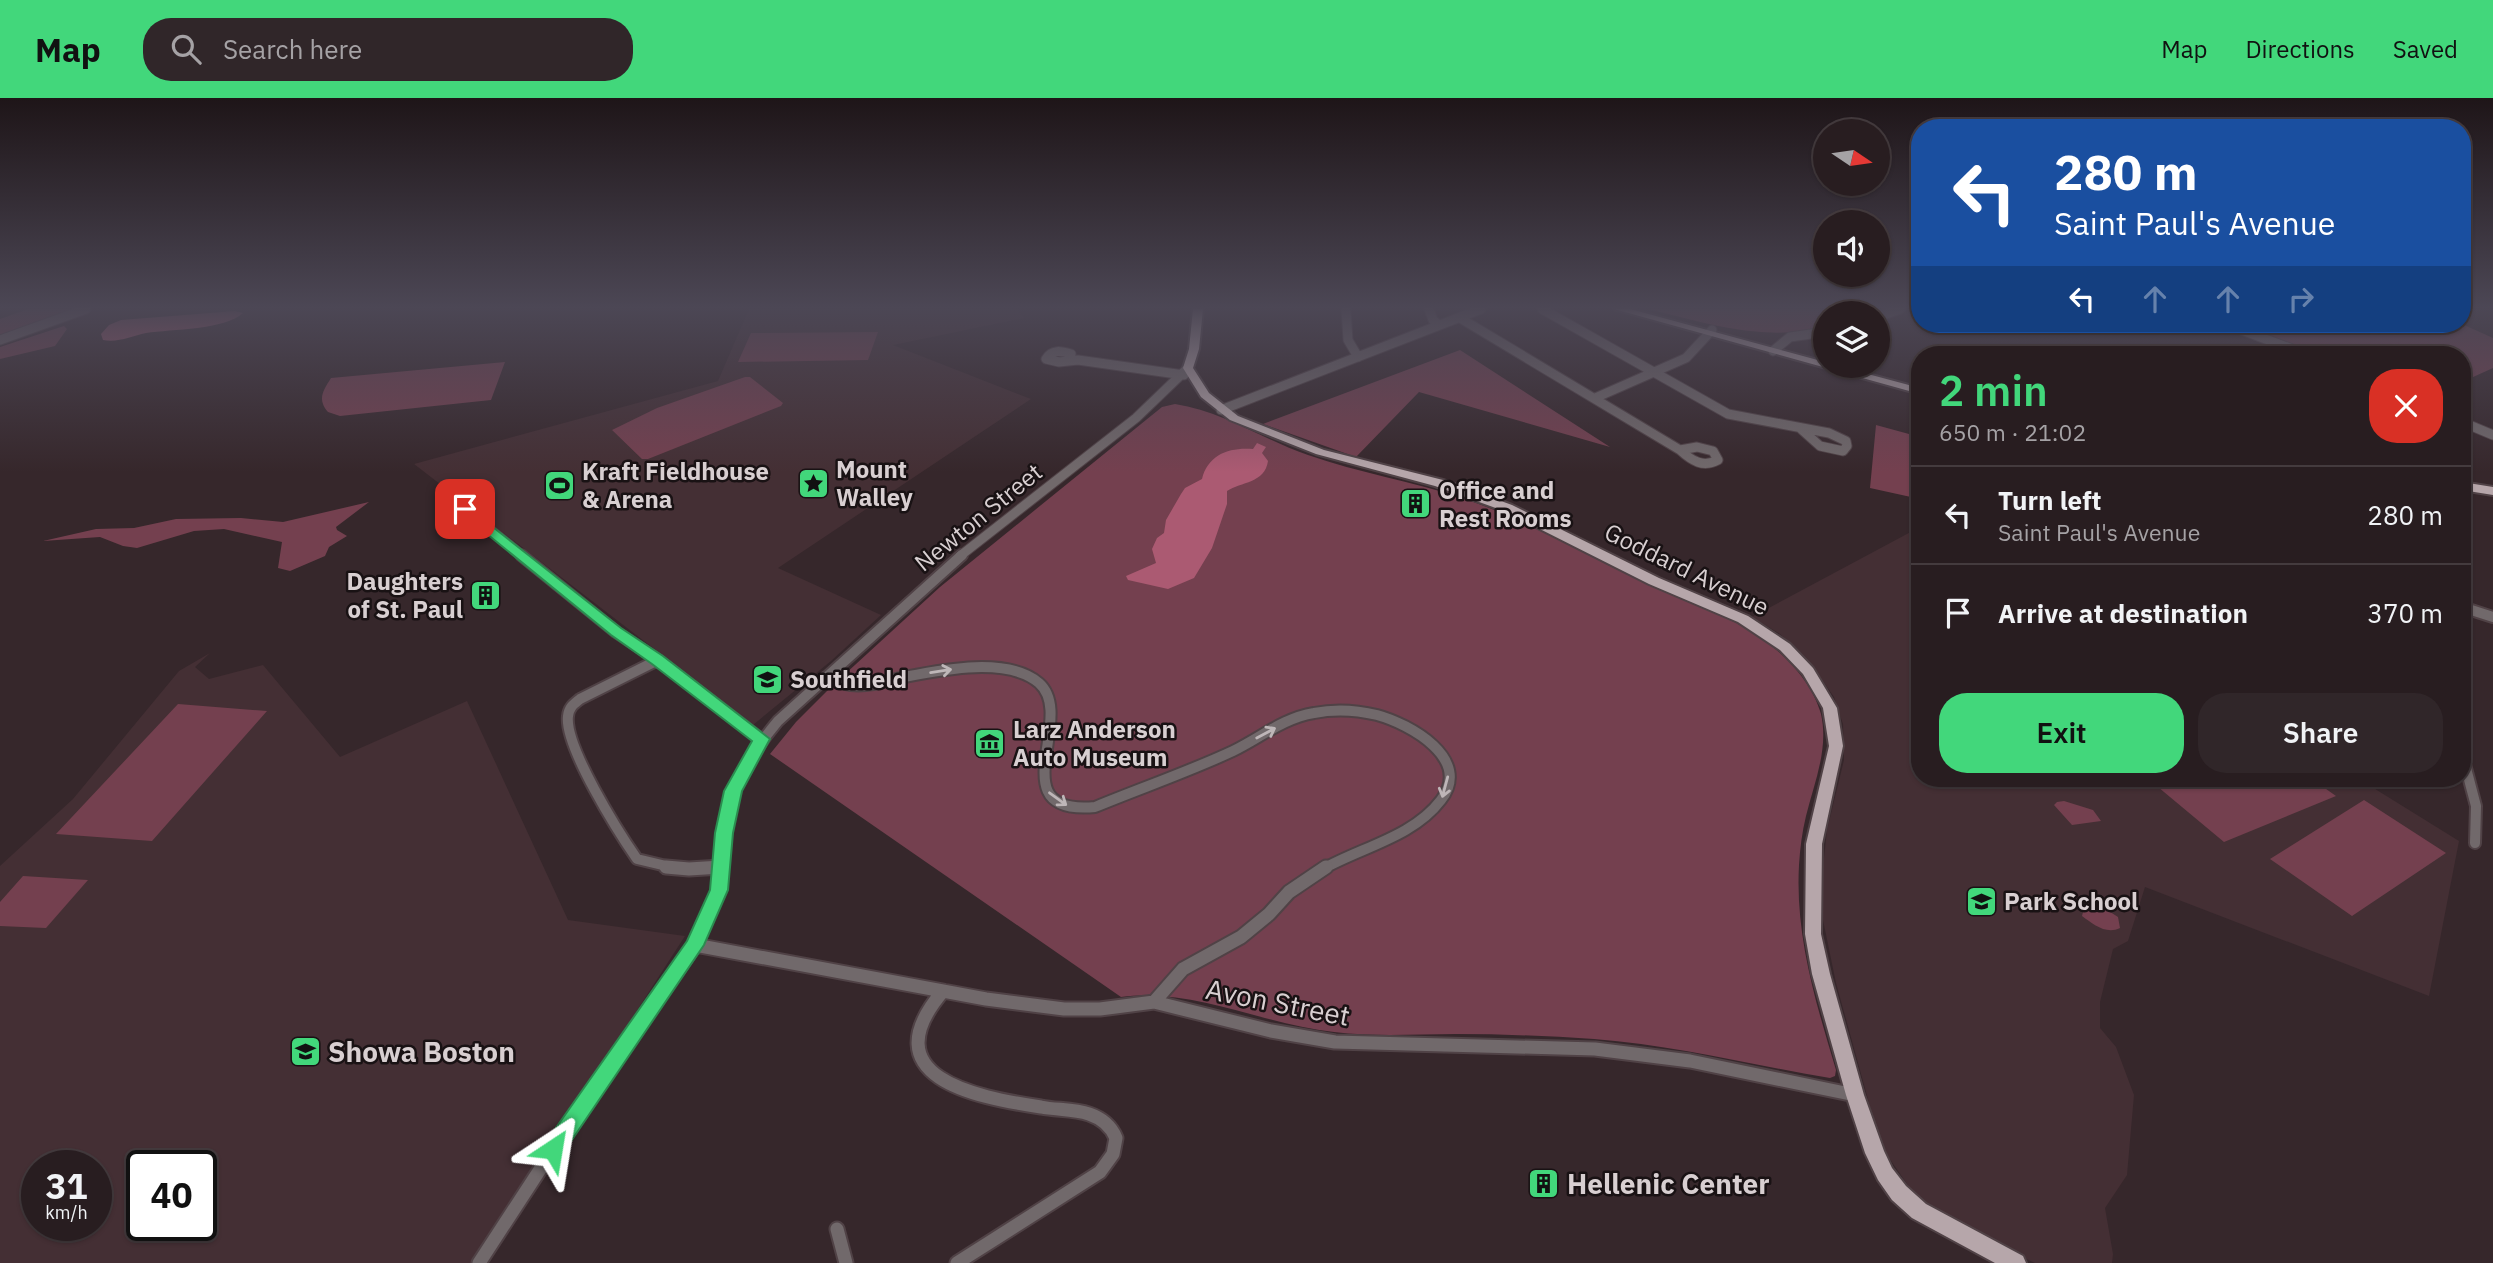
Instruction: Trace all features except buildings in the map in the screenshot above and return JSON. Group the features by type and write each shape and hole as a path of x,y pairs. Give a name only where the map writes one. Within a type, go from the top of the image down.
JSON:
{"main road":[{"path":"1186,372 1189,363"},
{"name":"Goddard Avenue","path":"1186,372 1221,410 1244,423 1320,452 1439,483 1508,508 1654,581 1743,619 1785,647 1808,671 1830,709 1836,746 1814,844 1813,934 1821,974 1855,1095 1875,1153 1885,1174 1899,1193 1936,1222 2016,1263"},
{"path":"1875,378 1911,388"},
{"path":"1890,378 1911,384"},
{"path":"2471,487 2493,491"},
{"path":"2471,493 2493,497"}],"street":[{"path":"1109,363 1186,372"},
{"path":"1221,410 1339,363"},
{"path":"1537,363 1680,450"},
{"path":"1639,363 1728,414 1838,436 1846,441 1847,446 1843,451 1827,449 1801,429"},
{"path":"1595,398 1675,363"},
{"name":"Newton Street","path":"479,1263 569,1125 695,945 719,890 724,833 733,791 759,743 826,677 953,562 1136,418 1186,372"},
{"path":"2471,426 2493,435"},
{"path":"465,509 616,632 658,660 759,743"},
{"path":"2471,610 2493,617"},
{"path":"658,660 595,690 570,707 567,718 569,737 613,825 626,848 636,859 698,871 721,867"},
{"path":"826,677 867,685 965,668 1003,671 1030,677 1048,696 1051,709 1048,752 1042,767 1048,793 1060,804 1081,809 1095,807 1234,750 1299,716 1354,711 1387,718 1424,735 1441,753 1448,770 1449,783 1444,797 1428,813 1397,835 1328,866 1289,891 1262,921 1241,937 1186,965 1167,981 1154,1002"},
{"path":"2471,787 2476,806 2475,843"},
{"name":"Avon Street","path":"695,945 943,991 1064,1009 1100,1009 1154,1002 1271,1031 1335,1042 1595,1049 1690,1061 1855,1095"},
{"path":"943,991 923,1018 916,1038 919,1055 929,1070 945,1083 968,1092 1088,1114 1105,1121 1114,1131 1117,1143 1114,1157 1100,1172 957,1263"},
{"path":"837,1229 846,1263"}],"shaded area":[{"path":"504,363 491,400 340,416 328,412 322,399 331,378"},
{"path":"726,363 940,363 1031,399 778,568 881,615 831,661 753,725 414,464 718,381"},
{"path":"1424,363 1481,363 1610,447 1419,392 1356,457 1263,424"},
{"path":"2471,363 2493,363 2493,368 2471,378"},
{"path":"750,377 783,403 781,406 648,459 642,459 612,430 657,408"},
{"path":"1175,404 1226,419 1308,455 1443,492 1507,515 1637,579 1735,622 1765,641 1791,664 1812,693 1823,727 1820,766 1802,834 1799,891 1800,918 1808,969 1836,1070 1835,1076 1830,1078 1683,1051 1594,1039 1508,1035 1349,1034 1307,1028 1202,1002 1148,996 1121,997 770,754 796,722 832,686 940,587 1162,407"},
{"path":"1876,425 1911,435 1911,497 1870,488"},
{"path":"1257,443 1266,447 1262,453 1268,461 1266,468 1252,481 1227,491 1227,504 1212,548 1194,578 1168,589 1128,580 1126,576 1156,563 1152,549 1157,538 1164,533 1166,520 1185,488 1202,479 1209,463 1221,454 1236,449 1253,449"},
{"path":"369,502 336,527 347,536 329,547 325,556 290,571 278,568 282,542 224,529 194,531 137,548 100,537 43,541 96,529 134,528 176,519 241,518 283,522"},
{"name":"Park School","path":"1911,532 1911,787 2372,787 2459,841 2429,996 2145,887 2128,941 2113,949 2100,1002 2100,1028 2116,1047 2134,1095 2127,1175 2105,1208 2113,1254 2112,1263 2035,1263 1937,1212 1916,1197 1887,1155 1874,1121 1836,983 1822,915 1821,885 1827,830 1844,760 1843,724 1834,697 1811,664 1780,634 1752,617"},
{"name":"Showa Boston","path":"210,653 195,667 209,679 263,665 340,757 467,701 568,920 685,936 474,1263 0,1263 0,866 73,799 179,671"},
{"path":"178,704 267,711 152,841 56,834"},
{"path":"2158,787 2323,787 2336,796 2224,842"},
{"path":"2364,800 2446,853 2352,916 2270,859"},
{"path":"2064,801 2093,810 2101,821 2072,825 2054,805"},
{"path":"23,876 88,880 46,928 0,926 0,902"},
{"path":"2084,908 2104,908 2118,917 2120,928 2110,930 2095,925 2082,916"}],"place":[{"name":"Mount Walley","path":"813,483"},
{"name":"Kraft Fieldhouse & Arena","path":"559,485"},
{"name":"Office and Rest Rooms","path":"1416,504"},
{"name":"Daughters of St. Paul","path":"486,595"},
{"name":"Southfield","path":"767,679"},
{"name":"Larz Anderson Auto Museum","path":"990,743"},
{"name":"Park School","path":"1981,901"},
{"name":"Showa Boston","path":"305,1051"},
{"name":"Hellenic Center","path":"1544,1183"}],"route":[{"path":"465,509 616,632 658,660 761,739 733,791 724,833 719,890 695,945 553,1149"}]}
